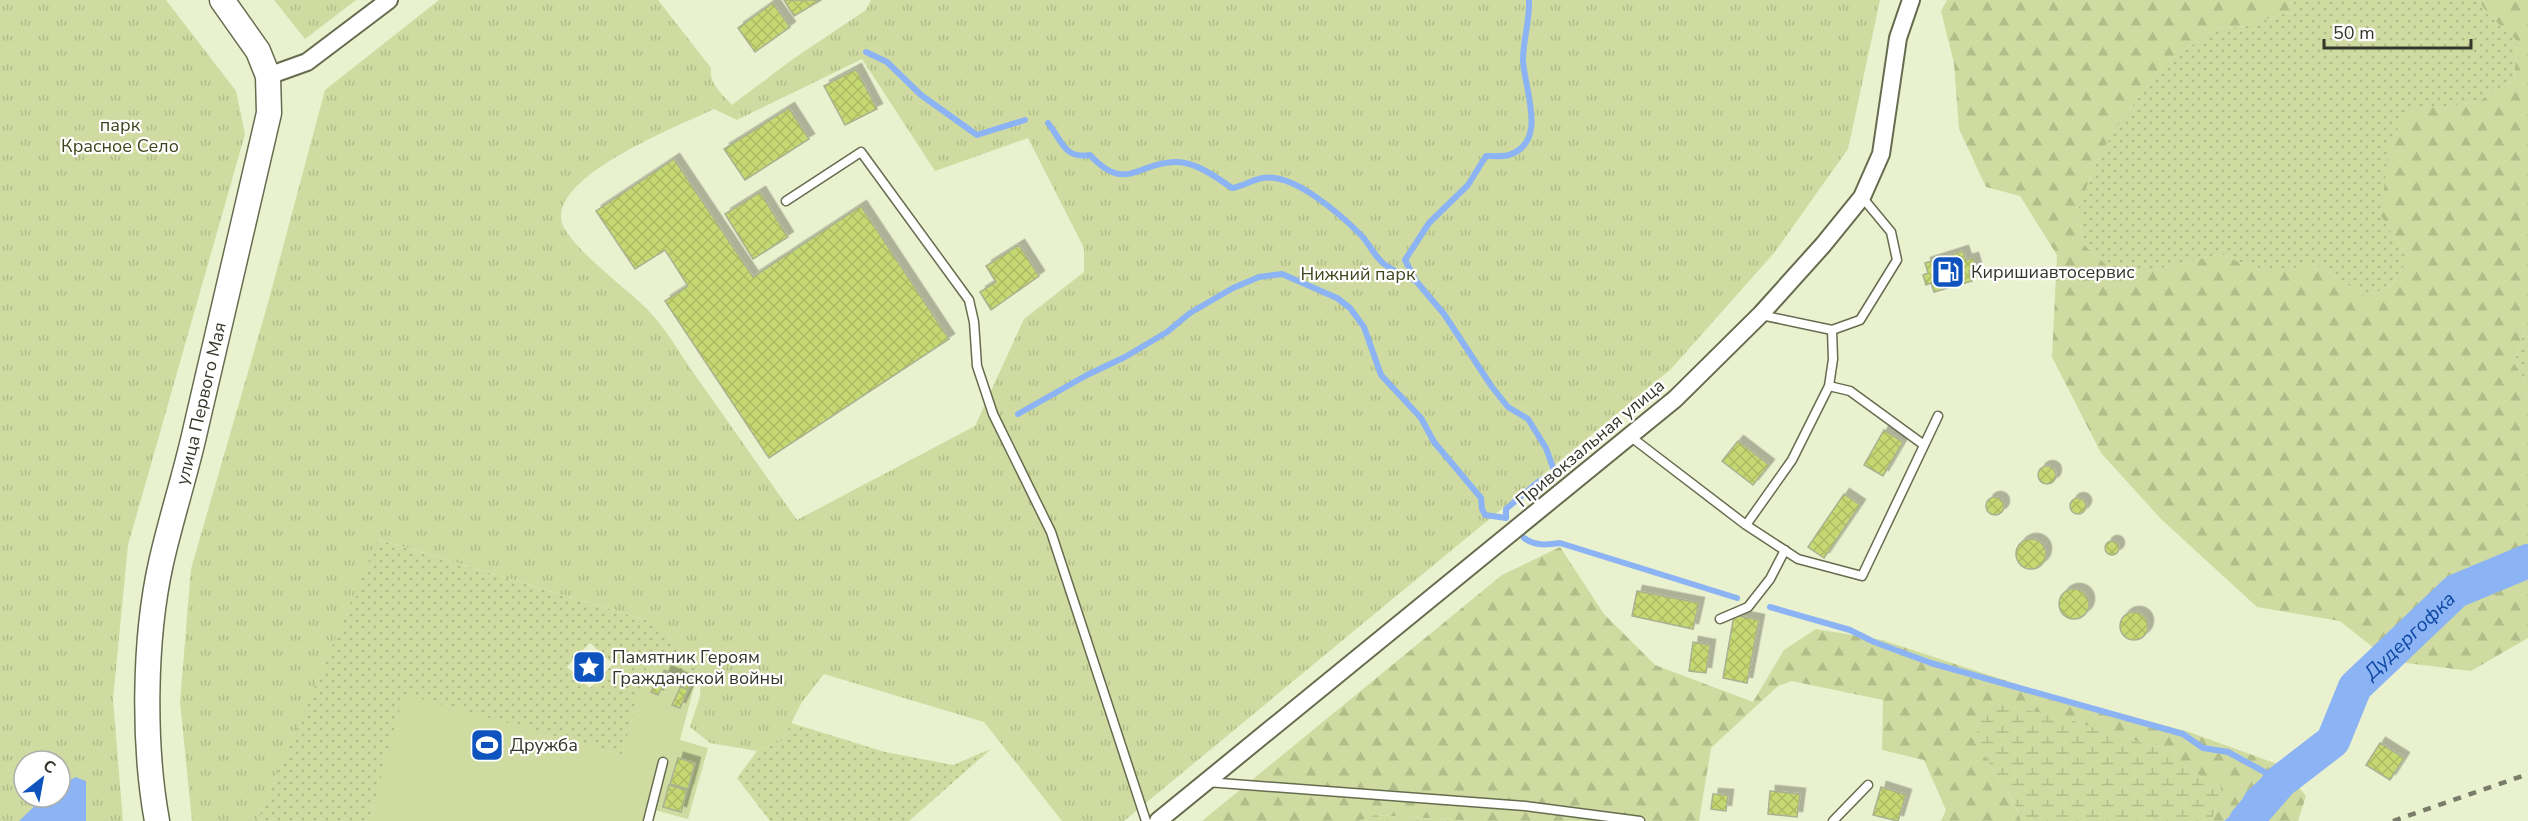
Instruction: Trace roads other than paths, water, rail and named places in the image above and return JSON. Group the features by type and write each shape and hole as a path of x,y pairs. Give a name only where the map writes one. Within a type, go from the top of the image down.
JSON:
{"main road":[{"name":"улица Первого Мая","path":"157,821 150,754 150,634 161,565 195,433 269,113 268,76 258,51 222,0"}],"street":[{"path":"268,76 307,62 389,0"},
{"name":"Привокзальная улица","path":"1158,821 1631,437 1761,314 1862,196 1881,154 1898,38 1911,0"}],"lane":[{"path":"786,201 861,152 969,300 974,322 977,366 993,414 1051,532 1146,821"},
{"path":"1761,314 1832,330 1860,320 1897,260 1891,232 1862,196"},
{"path":"1746,525 1792,460 1829,386 1833,359 1832,330"},
{"path":"1829,386 1850,391 1924,446"},
{"path":"1631,437 1746,525 1798,559 1862,576 1938,416"},
{"path":"1720,619 1748,607 1770,579 1785,550"},
{"path":"648,821 663,762"},
{"path":"1206,782 1524,806 1640,821"},
{"path":"1833,821 1868,785"}],"water":[{"path":"2265,775 2279,784 2286,798 2263,821 2224,821 2236,811 2246,792"},
{"path":"75,777 86,781 86,821 19,821 32,809 72,809 72,779"}],"waterway":[{"path":"1018,414 1087,375 1125,357 1167,332 1190,313 1233,288 1259,277 1282,274 1337,298 1350,308 1364,327 1381,375 1421,418 1434,442 1481,498 1485,515 1506,518 1506,509 1538,482 1555,473 1546,448 1528,419 1508,407 1492,387 1444,314 1416,281 1405,260 1429,223 1468,185 1486,156 1509,155 1521,148 1528,139 1531,113 1523,60 1529,0"},
{"path":"866,52 887,62 921,95 977,135 1025,120"},
{"path":"1048,123 1069,152 1081,156 1090,155 1113,173 1132,173 1151,166 1176,162 1198,167 1232,188 1263,178 1275,178 1289,182 1316,197 1342,217 1361,235 1384,264 1416,281"},
{"path":"1524,538 1541,544 1560,543 1737,598"},
{"name":"Дудергофка","path":"2246,821 2281,781 2333,741 2355,687 2456,591 2528,561"},
{"path":"1770,607 1850,630 1874,642 1931,663 2183,734 2203,748 2228,752 2281,781"}],"railway":[{"path":"2393,821 2528,774"}],"place":[{"name":"Киришиавтосервис","path":"1948,272"},
{"name":"Памятник Героям Гражданской войны","path":"589,667"},
{"name":"Дружба","path":"487,745"}],"park label":[{"name":"парк Красное Село","path":"120,135"},
{"name":"Нижний парк","path":"1358,274"}]}
